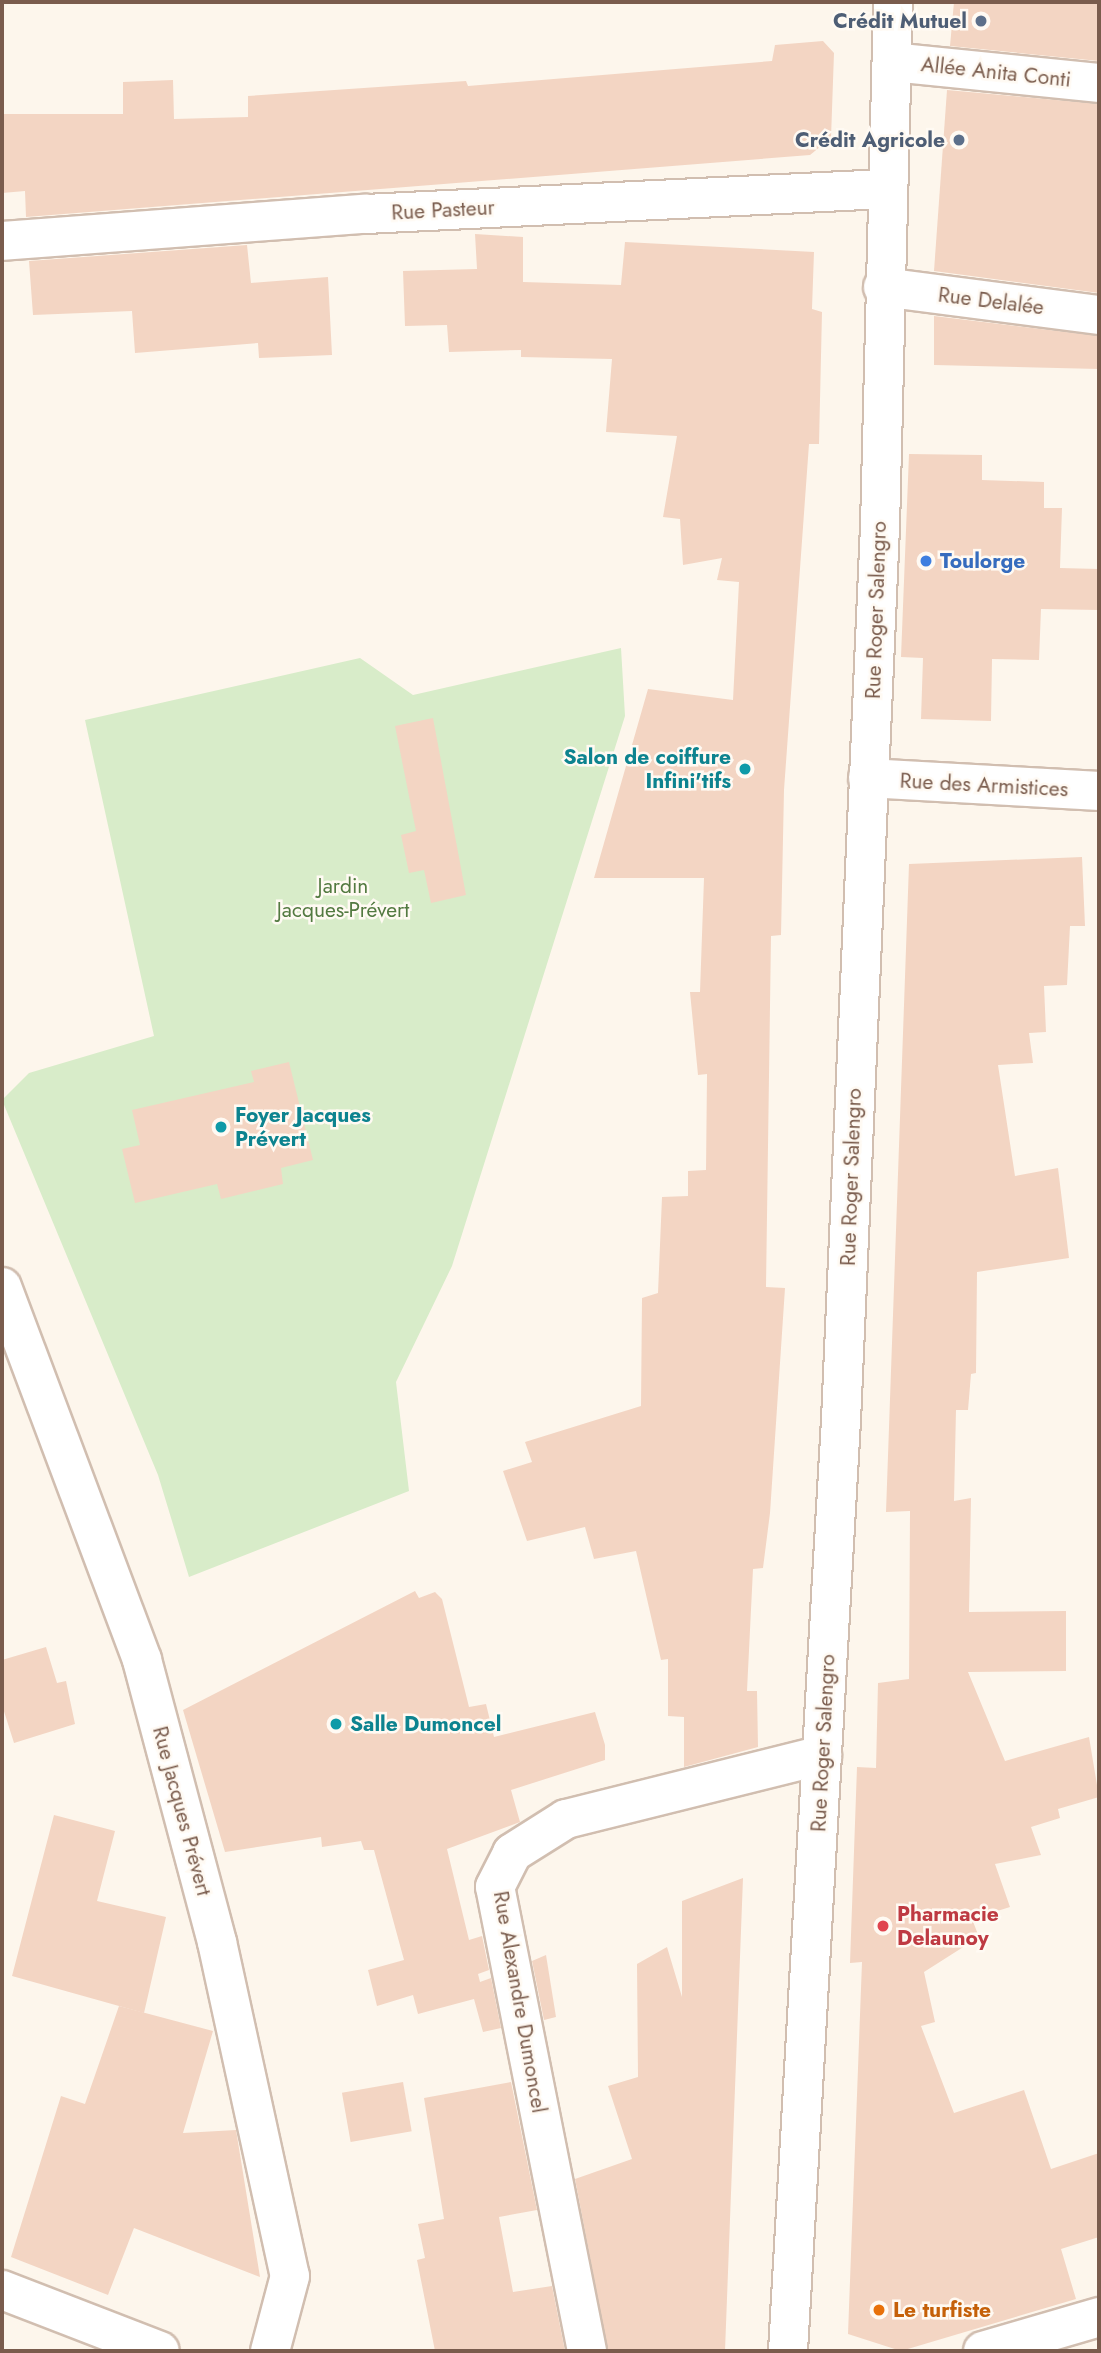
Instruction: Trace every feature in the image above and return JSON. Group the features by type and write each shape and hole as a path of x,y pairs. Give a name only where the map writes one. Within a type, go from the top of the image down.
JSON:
{"street":[{"name":"Rue Roger Salengro","path":"788,2351 822,1755 868,778 893,2"},
{"name":"Allée Anita Conti","path":"892,62 1099,83"},
{"name":"Rue Pasteur","path":"2,241 365,214 885,189"},
{"name":"Rue Delalée","path":"883,287 1099,315"},
{"name":"Rue des Armistices","path":"868,778 1099,791"},
{"name":"Rue Jacques Prévert","path":"2,1287 142,1660 217,1942 290,2276 270,2351"},
{"name":"Rue Alexandre Dumoncel","path":"587,2351 495,1887 512,1853 566,1819 822,1755"},
{"path":"2,2290 160,2351"},
{"path":"983,2351 1099,2317"}],"green space":[{"name":"Jardin Jacques-Prévert","path":"621,648 625,716 452,1266 396,1382 409,1491 189,1577 158,1475 2,1100 29,1073 154,1036 85,720 360,658 413,695"}],"building":[{"path":"954,2 1099,2 1099,61 950,46"},
{"path":"823,41 834,53 831,138 810,155 26,217 25,191 2,193 2,114 123,114 123,82 173,80 174,119 248,117 248,96 466,81 468,86 772,61 775,45"},
{"path":"947,90 1099,104 1099,293 934,271"},
{"path":"475,234 523,237 523,282 621,285 625,242 814,252 812,309 822,312 819,444 809,444 784,790 781,935 771,936 766,1287 785,1288 770,1513 763,1568 753,1569 747,1691 757,1691 758,1747 684,1767 684,1717 668,1716 668,1659 661,1660 636,1551 594,1559 585,1527 527,1541 503,1471 532,1462 525,1442 641,1406 642,1298 658,1293 662,1197 688,1196 688,1171 706,1170 707,1074 698,1075 690,992 700,992 704,878 594,878 648,689 733,700 739,582 717,580 722,558 683,565 680,519 663,517 677,436 606,432 612,359 521,357 521,350 449,352 447,325 405,326 403,271 477,269"},
{"path":"247,245 251,283 328,277 332,355 259,358 258,343 135,353 132,311 33,315 29,261"},
{"path":"934,316 1099,336 1099,369 934,365"},
{"path":"909,454 982,455 982,480 1044,482 1044,508 1062,508 1060,568 1099,569 1099,610 1041,609 1039,660 992,659 991,721 921,719 923,658 901,657"},
{"path":"433,718 466,895 431,903 424,870 409,873 401,835 416,831 395,726"},
{"path":"1082,857 1085,926 1070,926 1067,985 1044,986 1046,1032 1029,1033 1033,1063 998,1065 1015,1176 1058,1168 1069,1258 977,1272 976,1373 971,1374 968,1410 956,1410 954,1501 971,1498 969,1612 1066,1611 1066,1671 968,1672 1005,1761 1089,1737 1099,1797 1058,1809 1060,1818 1031,1827 1041,1855 995,1864 1010,1907 972,1919 979,1937 924,1972 935,2022 921,2026 954,2113 1024,2090 1051,2169 1099,2153 1099,2237 1061,2249 1076,2299 901,2351 848,2334 862,1962 850,1963 857,1767 876,1768 878,1683 909,1679 910,1511 886,1512 909,864"},
{"name":"Foyer Jacques Prévert","path":"289,1062 313,1160 281,1168 283,1184 221,1199 217,1184 135,1203 122,1149 140,1145 132,1110 254,1082 251,1071"},
{"path":"415,1591 419,1598 435,1592 442,1599 469,1707 486,1704 494,1737 595,1712 605,1745 605,1760 511,1790 520,1822 447,1849 469,1940 482,1936 489,1970 478,1974 480,1982 491,1978 501,2028 483,2032 474,1999 418,2014 413,1995 377,2006 368,1970 404,1960 374,1850 364,1850 361,1841 322,1847 321,1837 225,1852 183,1710"},
{"path":"46,1647 57,1683 66,1681 75,1724 14,1743 2,1705 2,1660"},
{"path":"54,1815 115,1831 97,1901 166,1917 144,2013 12,1976"},
{"path":"743,1878 725,2351 608,2351 575,2179 632,2159 608,2086 638,2077 637,1964 667,1947 682,1997 682,1901"},
{"path":"546,1955 556,2017 544,2020 532,1961"},
{"path":"119,2006 213,2031 183,2133 236,2130 260,2277 134,2228 108,2295 11,2257 61,2096 85,2104"},
{"path":"403,2082 412,2131 351,2142 342,2093"},
{"path":"511,2082 537,2210 499,2217 513,2292 552,2286 565,2351 435,2351 417,2260 425,2258 418,2224 444,2219 424,2098"}],"place":[{"name":"Crédit Mutuel","path":"981,21"},
{"name":"Crédit Agricole","path":"959,140"},
{"name":"Toulorge","path":"926,561"},
{"name":"Salon de coiffure Infini'tifs","path":"745,769"},
{"name":"Foyer Jacques Prévert","path":"221,1127"},
{"name":"Salle Dumoncel","path":"336,1724"},
{"name":"Pharmacie Delaunoy","path":"883,1926"},
{"name":"Le turfiste","path":"879,2310"}]}
